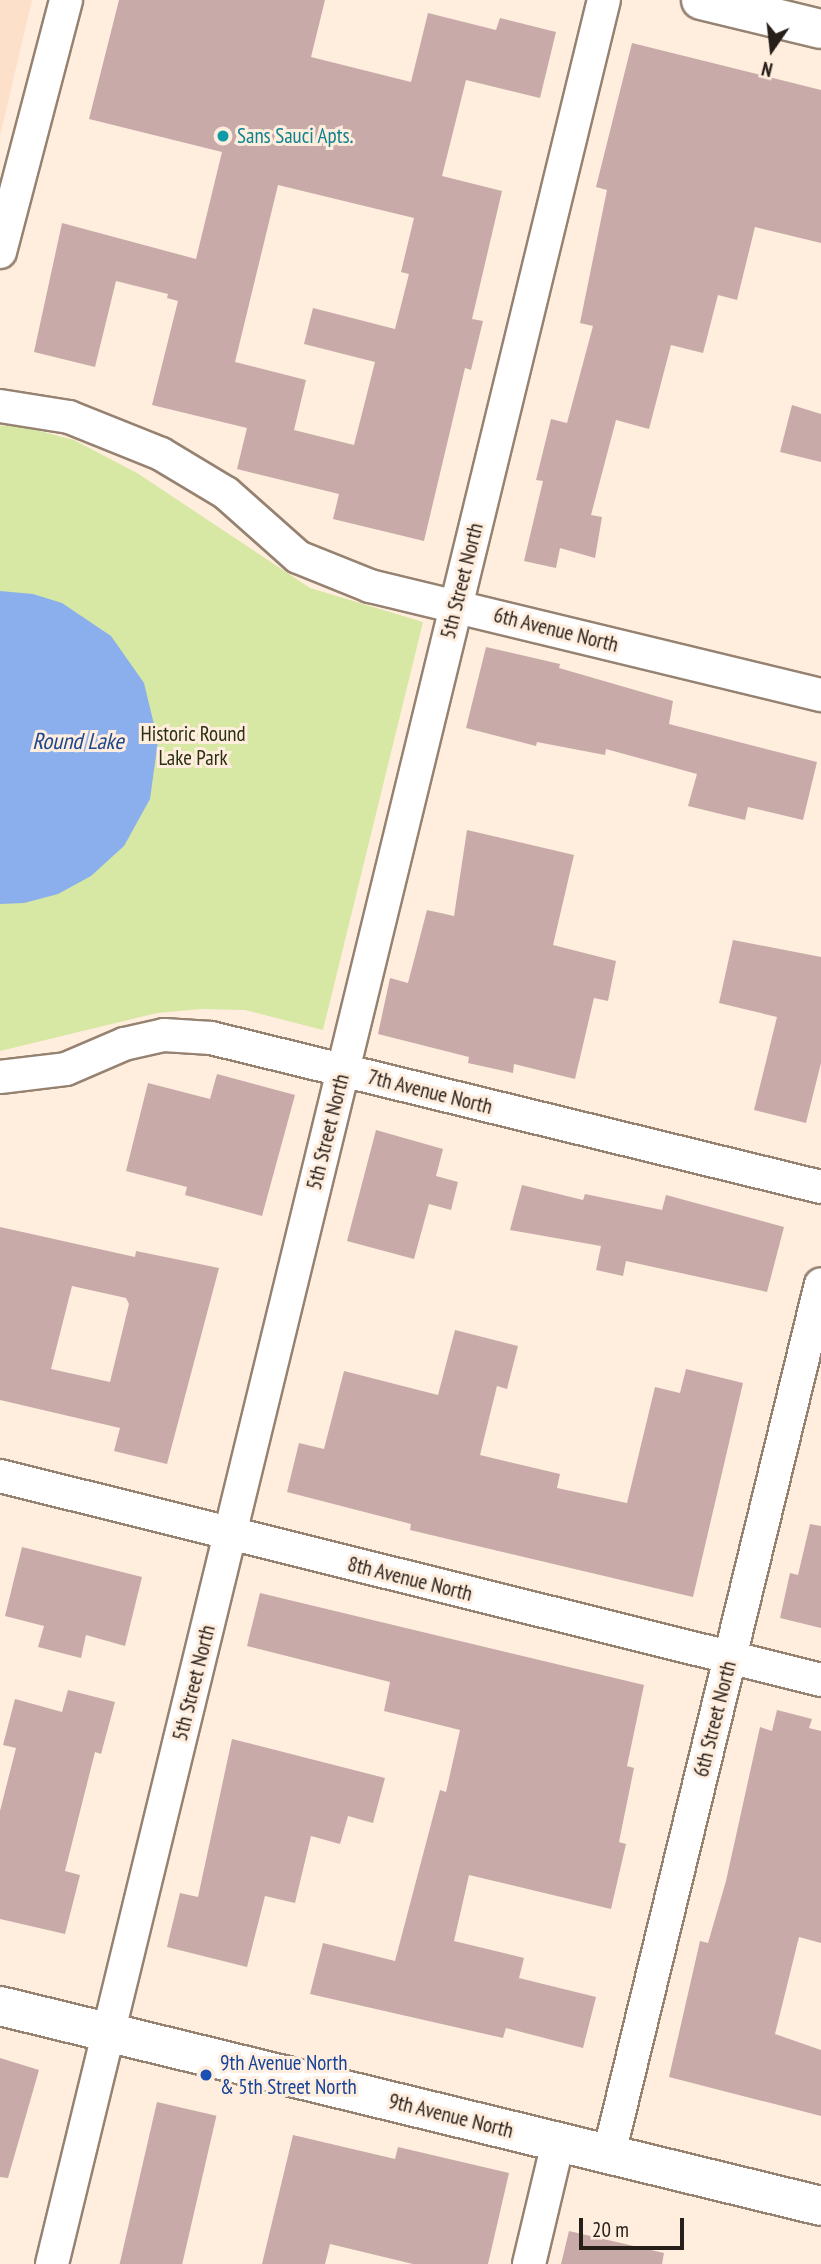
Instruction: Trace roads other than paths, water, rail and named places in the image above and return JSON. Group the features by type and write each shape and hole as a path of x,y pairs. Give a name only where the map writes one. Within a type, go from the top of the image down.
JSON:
{"street":[{"path":"0,251 66,0"},
{"name":"5th Street North","path":"52,2264 604,0"},
{"path":"701,0 821,29"},
{"name":"6th Avenue North","path":"0,406 69,417 161,454 226,494 298,557 370,586 821,695"},
{"name":"7th Avenue North","path":"0,1077 66,1069 124,1044 164,1035 211,1038 821,1187"},
{"name":"6th Street North","path":"609,2154 821,1284"},
{"name":"8th Avenue North","path":"0,1476 821,1680"},
{"name":"9th Avenue North","path":"0,2006 821,2206"},
{"path":"529,2264 558,2142"}],"water":[{"name":"Round Lake","path":"0,591 33,594 62,603 111,636 144,683 158,741 150,799 124,846 91,876 58,894 24,903 0,904"}],"place":[{"name":"Sans Sauci Apts.","path":"223,136"},
{"name":"9th Avenue North & 5th Street North","path":"206,2075"}],"park label":[{"name":"Historic Round Lake Park","path":"193,746"}]}
